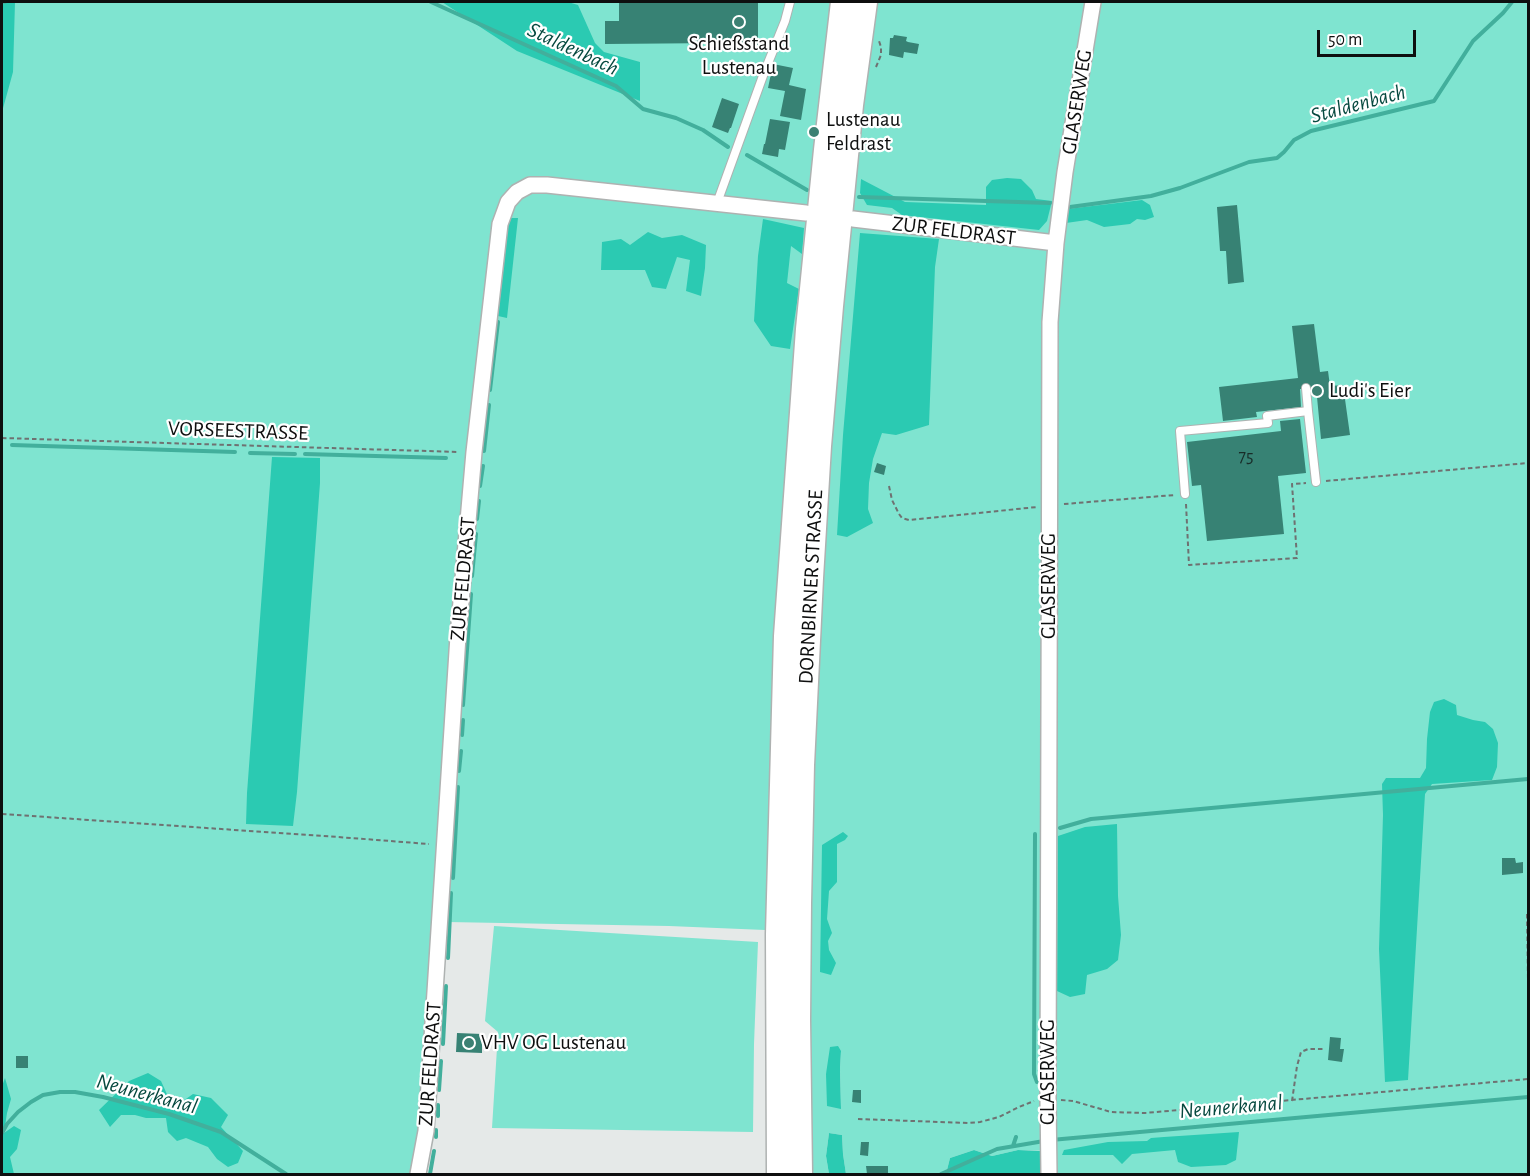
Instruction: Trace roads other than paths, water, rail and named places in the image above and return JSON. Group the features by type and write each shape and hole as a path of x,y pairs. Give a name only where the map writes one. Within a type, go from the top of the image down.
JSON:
{"main road":[{"name":"DORNBIRNER STRASSE","path":"779,1174 778,934 786,636 816,236 843,2"},
{"name":"DORNBIRNER STRASSE","path":"800,1174 799,903 802,765 811,578 832,295 851,105 865,2"}],"street":[{"name":"GLASERWEG","path":"1049,1174 1050,322 1056,243 1065,172 1093,2"},
{"name":"ZUR FELDRAST","path":"418,1174 426,1131 457,648 474,452 500,224 508,202 517,192 530,185 547,185 806,213"},
{"name":"ZUR FELDRAST","path":"853,219 1056,243"}],"lane":[{"path":"717,203 790,2"},
{"path":"1306,388 1316,482"},
{"path":"1185,494 1180,431 1268,423 1267,416 1308,411"}],"waterway":[{"name":"Staldenbach","path":"431,2 616,86 643,109 676,118 703,130 728,147"},
{"name":"Staldenbach","path":"1070,207 1151,196 1180,188 1249,162 1277,158 1294,140 1311,131 1434,101 1473,41 1512,2"},
{"name":"Staldenbach","path":"747,155 807,190"},
{"name":"Staldenbach","path":"859,197 1050,203"},
{"path":"490,390 498,322"},
{"path":"484,451 489,405"},
{"path":"12,445 235,452"},
{"path":"250,453 295,454"},
{"path":"305,454 446,458"},
{"path":"480,486 483,466"},
{"path":"477,519 479,501"},
{"path":"472,576 476,534"},
{"path":"463,705 471,594"},
{"path":"462,735 463,720"},
{"path":"459,771 461,751"},
{"path":"1060,828 1091,819 1528,779"},
{"path":"453,878 458,787"},
{"path":"1035,834 1034,1074 1037,1082"},
{"path":"448,958 451,893"},
{"path":"443,1044 446,986"},
{"path":"439,1090 441,1061"},
{"name":"Neunerkanal","path":"2,1133 18,1112 43,1095 75,1092 169,1114 221,1132 286,1174"},
{"name":"Neunerkanal","path":"1051,1140 1528,1097"},
{"path":"438,1105 438,1116"},
{"path":"436,1130 436,1137"},
{"path":"1013,1146 1016,1137"},
{"name":"Neunerkanal","path":"941,1174 997,1149 1044,1141"},
{"path":"430,1174 434,1151"}],"place":[{"name":"Schießstand Lustenau","path":"739,22"},
{"name":"Lustenau Feldrast","path":"814,132"},
{"name":"Ludi's Eier","path":"1317,391"},
{"name":"VHV OG Lustenau","path":"469,1043"}]}
